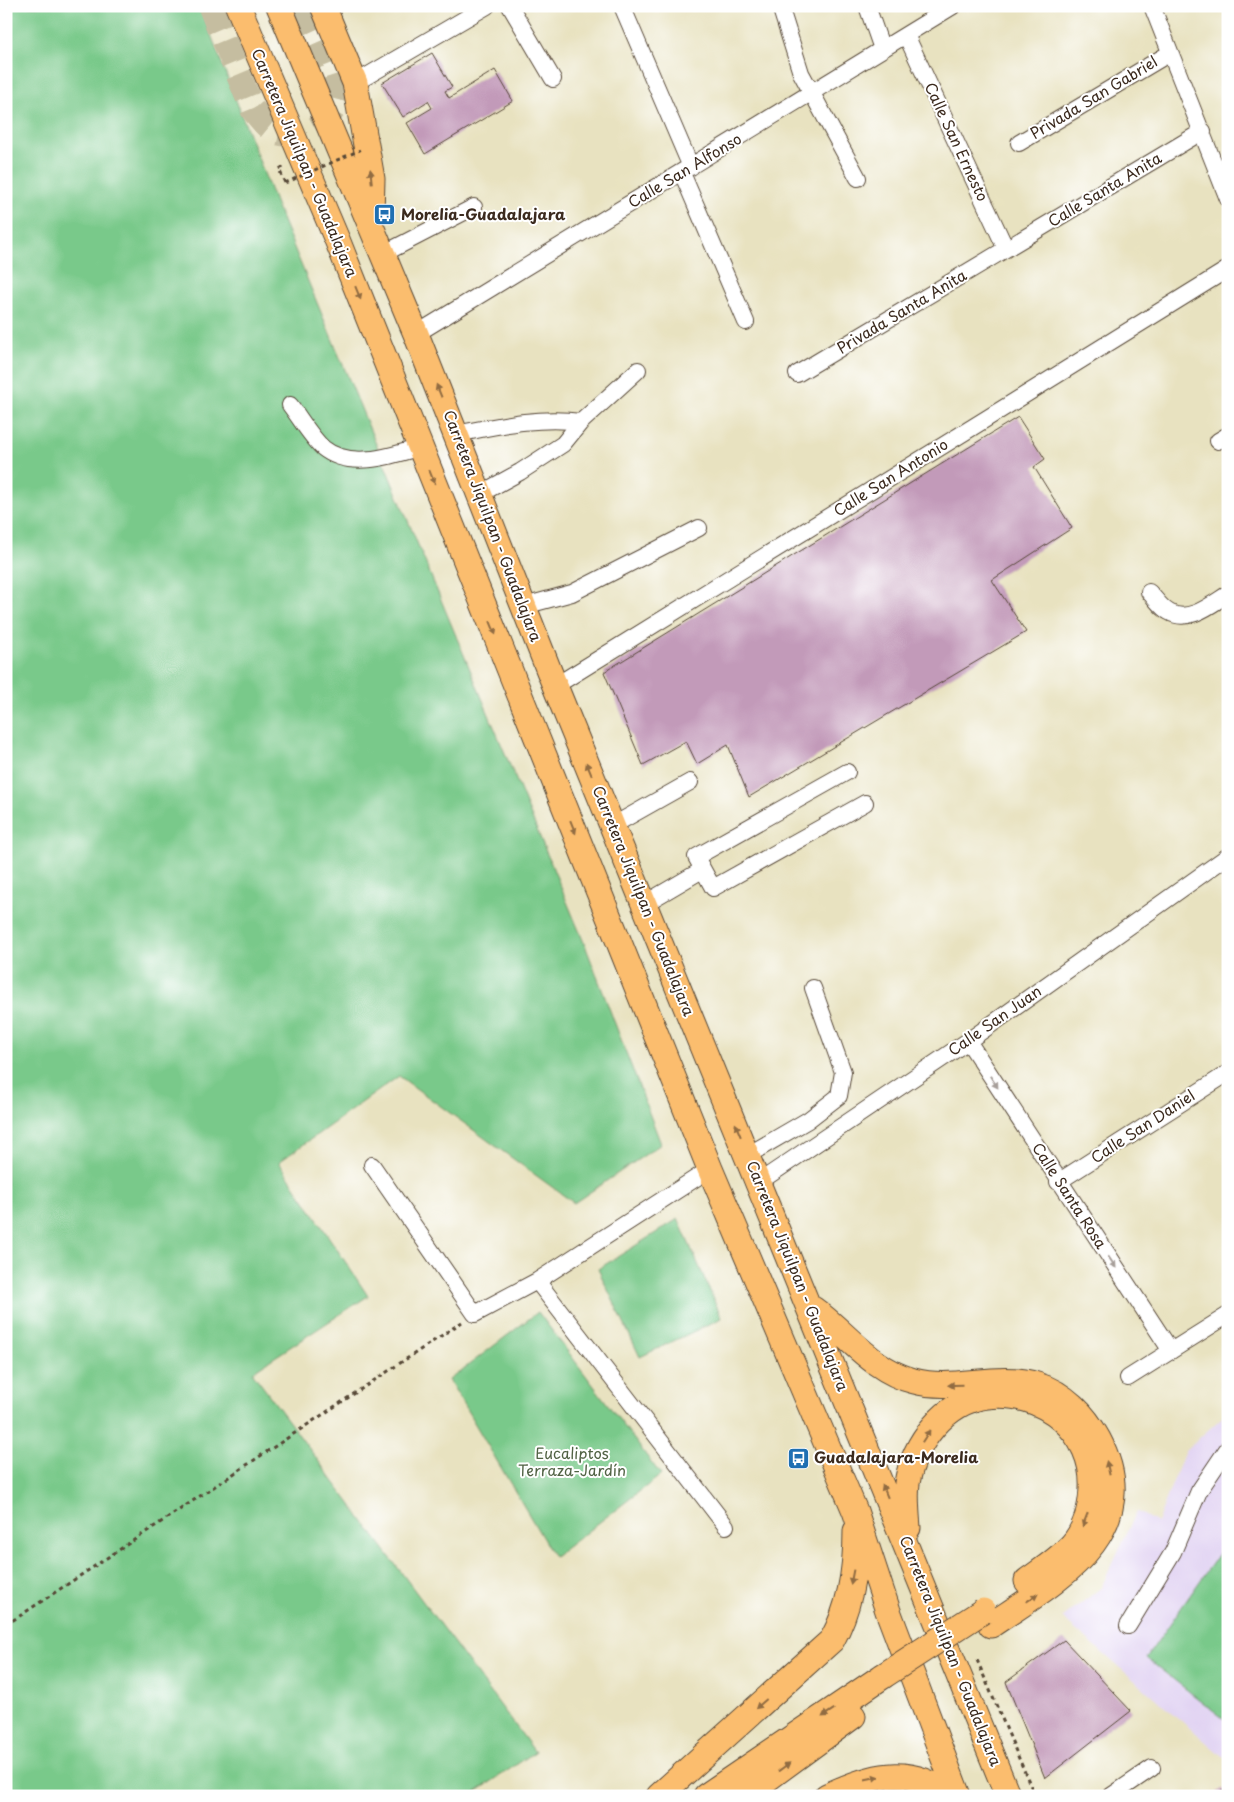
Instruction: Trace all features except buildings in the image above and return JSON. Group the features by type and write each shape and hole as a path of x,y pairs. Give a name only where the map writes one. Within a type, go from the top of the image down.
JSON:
{"highway":[{"name":"Carretera Jiquilpan - Guadalajara","path":"238,6 338,242 710,1169 855,1511 888,1611 958,1796"},
{"name":"Carretera Jiquilpan - Guadalajara","path":"279,6 416,334 555,686 759,1182 783,1246 910,1551 1008,1796"},
{"path":"323,6 355,83 372,179 371,225"},
{"path":"706,1796 987,1618 1069,1571 1087,1552 1100,1531 1109,1506 1110,1479 1104,1452 1093,1430 1065,1399 1054,1392 1025,1381 1001,1379 951,1385 913,1381 884,1367 862,1352 810,1307"},
{"path":"910,1551 906,1495 910,1470 919,1449 939,1420 972,1400 1001,1395 1030,1401 1065,1420 1081,1439 1090,1461 1092,1496 1086,1521 1072,1545 987,1618"},
{"path":"659,1796 832,1640 845,1611 854,1567 855,1511"},
{"path":"744,1796 887,1682"},
{"path":"827,1796 861,1780 886,1776 919,1779 930,1783 950,1796"}],"street":[{"path":"355,83 487,6"},
{"path":"510,6 553,79"},
{"path":"622,6 746,322"},
{"path":"780,6 802,73 858,178"},
{"path":"867,6 882,50"},
{"name":"Calle San Alfonso","path":"416,334 812,94 953,6"},
{"path":"1152,6 1203,131 1223,172 1228,199"},
{"name":"Calle San Ernesto","path":"906,35 1006,249"},
{"name":"Privada San Gabriel","path":"1019,143 1170,53"},
{"name":"Calle Santa Anita","path":"1006,249 1203,131"},
{"path":"383,254 474,208"},
{"name":"Privada Santa Anita","path":"797,374 1006,249"},
{"name":"Calle San Antonio","path":"555,686 1228,269"},
{"path":"480,494 520,472 563,444 580,422 638,370"},
{"path":"290,405 324,448 347,460 393,456 420,447"},
{"path":"456,434 523,421 563,420 580,422"},
{"path":"524,606 572,593 699,528"},
{"path":"1148,592 1169,612 1182,616 1206,609 1228,594"},
{"path":"847,772 696,857 702,870 713,888 865,803"},
{"path":"612,826 690,782"},
{"name":"Calle San Juan","path":"759,1182 968,1041 1228,856"},
{"path":"644,904 702,870"},
{"path":"748,1155 808,1120 839,1096 843,1072 813,988"},
{"name":"Calle Santa Rosa","path":"968,1041 1058,1182 1171,1351"},
{"name":"Calle San Daniel","path":"1058,1182 1228,1073"},
{"path":"372,1165 475,1314 536,1281 710,1169"},
{"path":"536,1281 726,1526"},
{"path":"1128,1378 1228,1315"},
{"path":"1228,1436 1228,1444"},
{"path":"1128,1626 1173,1552 1199,1491 1228,1448"},
{"path":"1111,1796 1152,1768"}],"path":[{"path":"285,183 360,150"},
{"path":"6,1625 475,1314"},
{"path":"977,1660 1035,1796"}],"shaded area":[{"path":"1228,1412 1228,1761 1062,1618 1101,1588 1137,1511 1157,1523 1185,1451"}],"green space":[{"path":"6,6 200,6 275,202 585,945 661,1144 574,1203 399,1076 279,1162 368,1296 252,1372 535,1752 470,1796 6,1796"},
{"path":"678,1219 722,1318 640,1357 598,1269"},
{"name":"Eucaliptos Terraza-Jardín","path":"538,1312 661,1475 554,1557 449,1380"},
{"path":"1228,1541 1228,1722 1146,1658"}],"tunnel":[{"path":"210,6 253,110 271,129 290,135 309,131 325,121 336,104 338,93 330,63 305,6"}],"place":[{"name":"Morelia-Guadalajara","path":"385,215"},
{"name":"Guadalajara-Morelia","path":"798,1458"}]}
